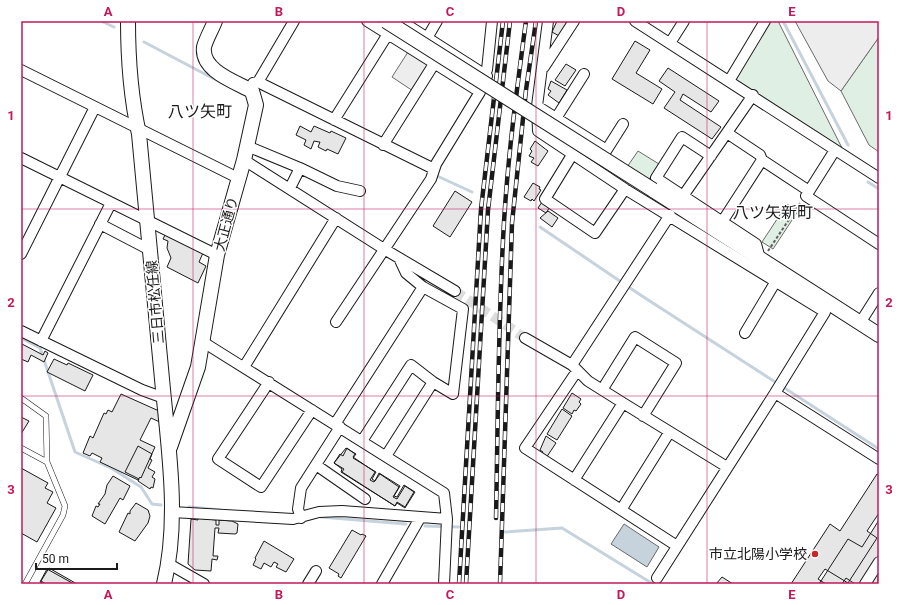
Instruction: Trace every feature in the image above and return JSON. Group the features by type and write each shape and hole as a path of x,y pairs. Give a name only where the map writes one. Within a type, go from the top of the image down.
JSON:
{"street":[{"name":"三日市松任線","path":"128,21 128,38 169,451 172,512 169,564 164,584"},
{"name":"大正通り","path":"169,451 198,367 217,255 246,153 256,105 252,91 214,70 207,62 204,48 215,21"},
{"path":"258,82 294,21"},
{"path":"367,21 387,28 653,190 879,335"},
{"path":"401,21 487,76 477,91"},
{"path":"427,38 438,21"},
{"path":"487,70 492,21"},
{"path":"548,21 537,106 538,132 572,155 825,312 657,578"},
{"path":"543,68 574,21"},
{"path":"635,21 879,178"},
{"path":"670,43 684,21"},
{"path":"729,81 765,21"},
{"path":"334,120 387,28"},
{"path":"336,322 433,172 480,92 407,47 387,28"},
{"path":"407,47 417,32"},
{"path":"383,144 434,64"},
{"path":"21,70 238,178"},
{"path":"545,136 584,74"},
{"path":"240,84 258,82 383,144 433,172"},
{"path":"683,196 752,95"},
{"path":"537,106 605,149"},
{"path":"21,254 95,107"},
{"path":"594,168 622,124"},
{"path":"727,133 760,155 762,160 879,244"},
{"path":"711,156 682,137 656,178 756,244 760,259"},
{"path":"807,193 835,150"},
{"path":"246,153 300,168 338,186 360,191"},
{"path":"246,153 290,188 384,249 455,291"},
{"path":"572,155 546,199 595,233 625,188"},
{"path":"21,158 217,255"},
{"path":"722,222 762,160"},
{"path":"290,188 300,168"},
{"path":"41,341 111,203"},
{"path":"670,215 525,448 677,546"},
{"path":"244,367 336,218"},
{"path":"100,224 150,250"},
{"path":"362,441 411,365 433,382 453,394 463,308 424,287 406,273 399,258"},
{"path":"745,333 776,281"},
{"path":"301,518 298,509 301,488 424,287"},
{"path":"860,323 879,293"},
{"path":"21,331 142,390 164,398"},
{"path":"602,390 635,337 676,363 643,416"},
{"path":"525,338 574,368 588,381 669,433 727,467"},
{"path":"203,342 444,493 447,519 444,584"},
{"path":"268,382 218,459 261,487 312,410"},
{"path":"386,456 433,382"},
{"path":"778,388 879,459"},
{"path":"574,480 623,403"},
{"path":"621,510 669,433"},
{"path":"316,465 365,499"},
{"path":"172,512 301,518 319,512 342,511 447,519"},
{"path":"382,584 420,518"},
{"path":"864,584 879,563"},
{"path":"169,564 204,584"},
{"path":"308,584 316,571"}],"lane":[{"path":"21,398 46,416 47,462 65,506 63,515 25,584"},
{"path":"21,448 47,462"}],"path":[{"path":"770,248 807,193"}],"green space":[{"path":"771,21 778,21 843,150 735,80"},
{"path":"879,37 879,152 869,145 841,91"},
{"path":"638,151 659,164 648,181 627,167"},
{"path":"787,204 798,211 773,249 762,242"}],"shaded area":[{"path":"795,21 879,21 879,37 841,91 828,81"},
{"path":"408,52 430,65 413,91 392,77"},
{"path":"624,524 659,547 647,567 611,544"}],"building":[{"path":"557,21 564,21 569,24 561,37 552,32"},
{"path":"635,41 650,50 636,73 662,89 653,104 612,79"},
{"path":"566,64 576,70 565,86 555,80"},
{"path":"668,68 719,101 711,112 683,94 680,100 721,127 712,139 664,108 675,92 659,81"},
{"path":"551,81 567,90 559,103 548,95 551,91 548,89"},
{"path":"300,126 311,132 314,126 330,133 331,131 346,138 338,154 318,147 320,142 314,141 311,149 304,145 306,140 296,135"},
{"path":"535,141 548,151 538,166 531,162 534,158 529,156 532,151 530,149"},
{"path":"533,183 540,187 539,189 541,190 534,201 532,199 531,201 524,197"},
{"path":"455,191 472,202 450,237 433,226"},
{"path":"542,202 550,207 546,213 538,208"},
{"path":"548,211 558,218 552,227 540,218"},
{"path":"165,235 203,253 199,262 206,266 198,283 167,267 171,258 167,248 168,241 163,239"},
{"path":"22,344 43,355 45,351 48,353 44,362 31,355 28,362 21,359"},
{"path":"54,359 67,365 68,363 93,375 85,391 47,372"},
{"path":"572,393 581,399 579,402 581,404 572,414 563,408"},
{"path":"121,394 168,415 164,424 151,418 140,440 155,447 141,478 140,477 138,480 100,462 102,458 92,453 90,456 83,453 90,436 93,438 104,413 106,414 108,410 112,412"},
{"path":"562,409 572,416 557,440 547,434"},
{"path":"21,417 29,421 21,434"},
{"path":"546,436 556,443 546,458 541,455 543,452 540,450"},
{"path":"138,446 152,454 150,459 152,460 148,468 155,472 152,477 155,479 153,488 151,487 150,489 138,481 139,479 125,472"},
{"path":"346,448 356,454 353,458 376,472 372,479 375,481 379,473 400,486 394,496 397,497 404,485 415,492 405,508 397,503 395,506 341,472 342,469 334,463"},
{"path":"347,448 355,454 353,457 375,472 370,480 374,482 380,474 399,487 393,497 397,499 405,486 414,492 405,507 397,502 395,506 342,472 344,469 334,463 340,454 343,456"},
{"path":"21,468 48,483 45,488 53,492 47,503 56,508 37,542 21,533"},
{"path":"877,474 879,475 879,513 867,531 877,538 848,583 825,569 818,579 826,584 791,584 830,524 840,531"},
{"path":"113,476 130,486 123,500 120,498 105,524 92,516 96,506 98,507 100,504 98,504 105,494 107,485"},
{"path":"136,503 148,510 150,516 148,523 135,541 119,532 128,513 130,514 130,511"},
{"path":"198,518 216,520 216,525 219,525 219,520 232,521 238,524 237,533 235,534 218,533 219,528 215,528 213,556 218,556 217,560 212,559 211,571 195,570 188,564 191,519 198,520"},
{"path":"879,520 878,584 855,584 846,578 842,584 819,584 848,539 862,547"},
{"path":"352,530 366,536 341,578 338,576 339,574 329,568"},
{"path":"264,541 294,559 286,572 276,567 278,564 274,562 271,567 264,563 261,569 253,565"},
{"path":"49,568 77,584 46,584 41,581"},
{"path":"47,569 74,584 44,584 40,582"},
{"path":"722,577 733,584 716,584"}],"waterway":[{"path":"101,21 114,27"},
{"path":"783,21 848,145"},
{"path":"144,42 220,82"},
{"path":"435,175 472,192"},
{"path":"868,182 879,189"},
{"path":"540,227 642,296 879,449"},
{"path":"21,338 40,348 75,452 111,468 141,487 152,504 161,505"},
{"path":"189,507 221,510"},
{"path":"321,517 406,524"},
{"path":"425,526 459,527"},
{"path":"505,532 562,528 653,584"}],"tunnel":[{"path":"455,291 525,338"}],"railway":[{"path":"459,584 481,209 503,21"},
{"path":"466,584 488,210 510,21"},
{"path":"496,518 499,333 504,222 510,147 526,21"},
{"path":"500,584 512,223 526,90 536,21"}],"place":[{"name":"市立北陽小学校","path":"815,554"}],"district":[{"name":"八ツ矢町","path":"200,111"},
{"name":"八ツ矢新町","path":"773,212"}]}
